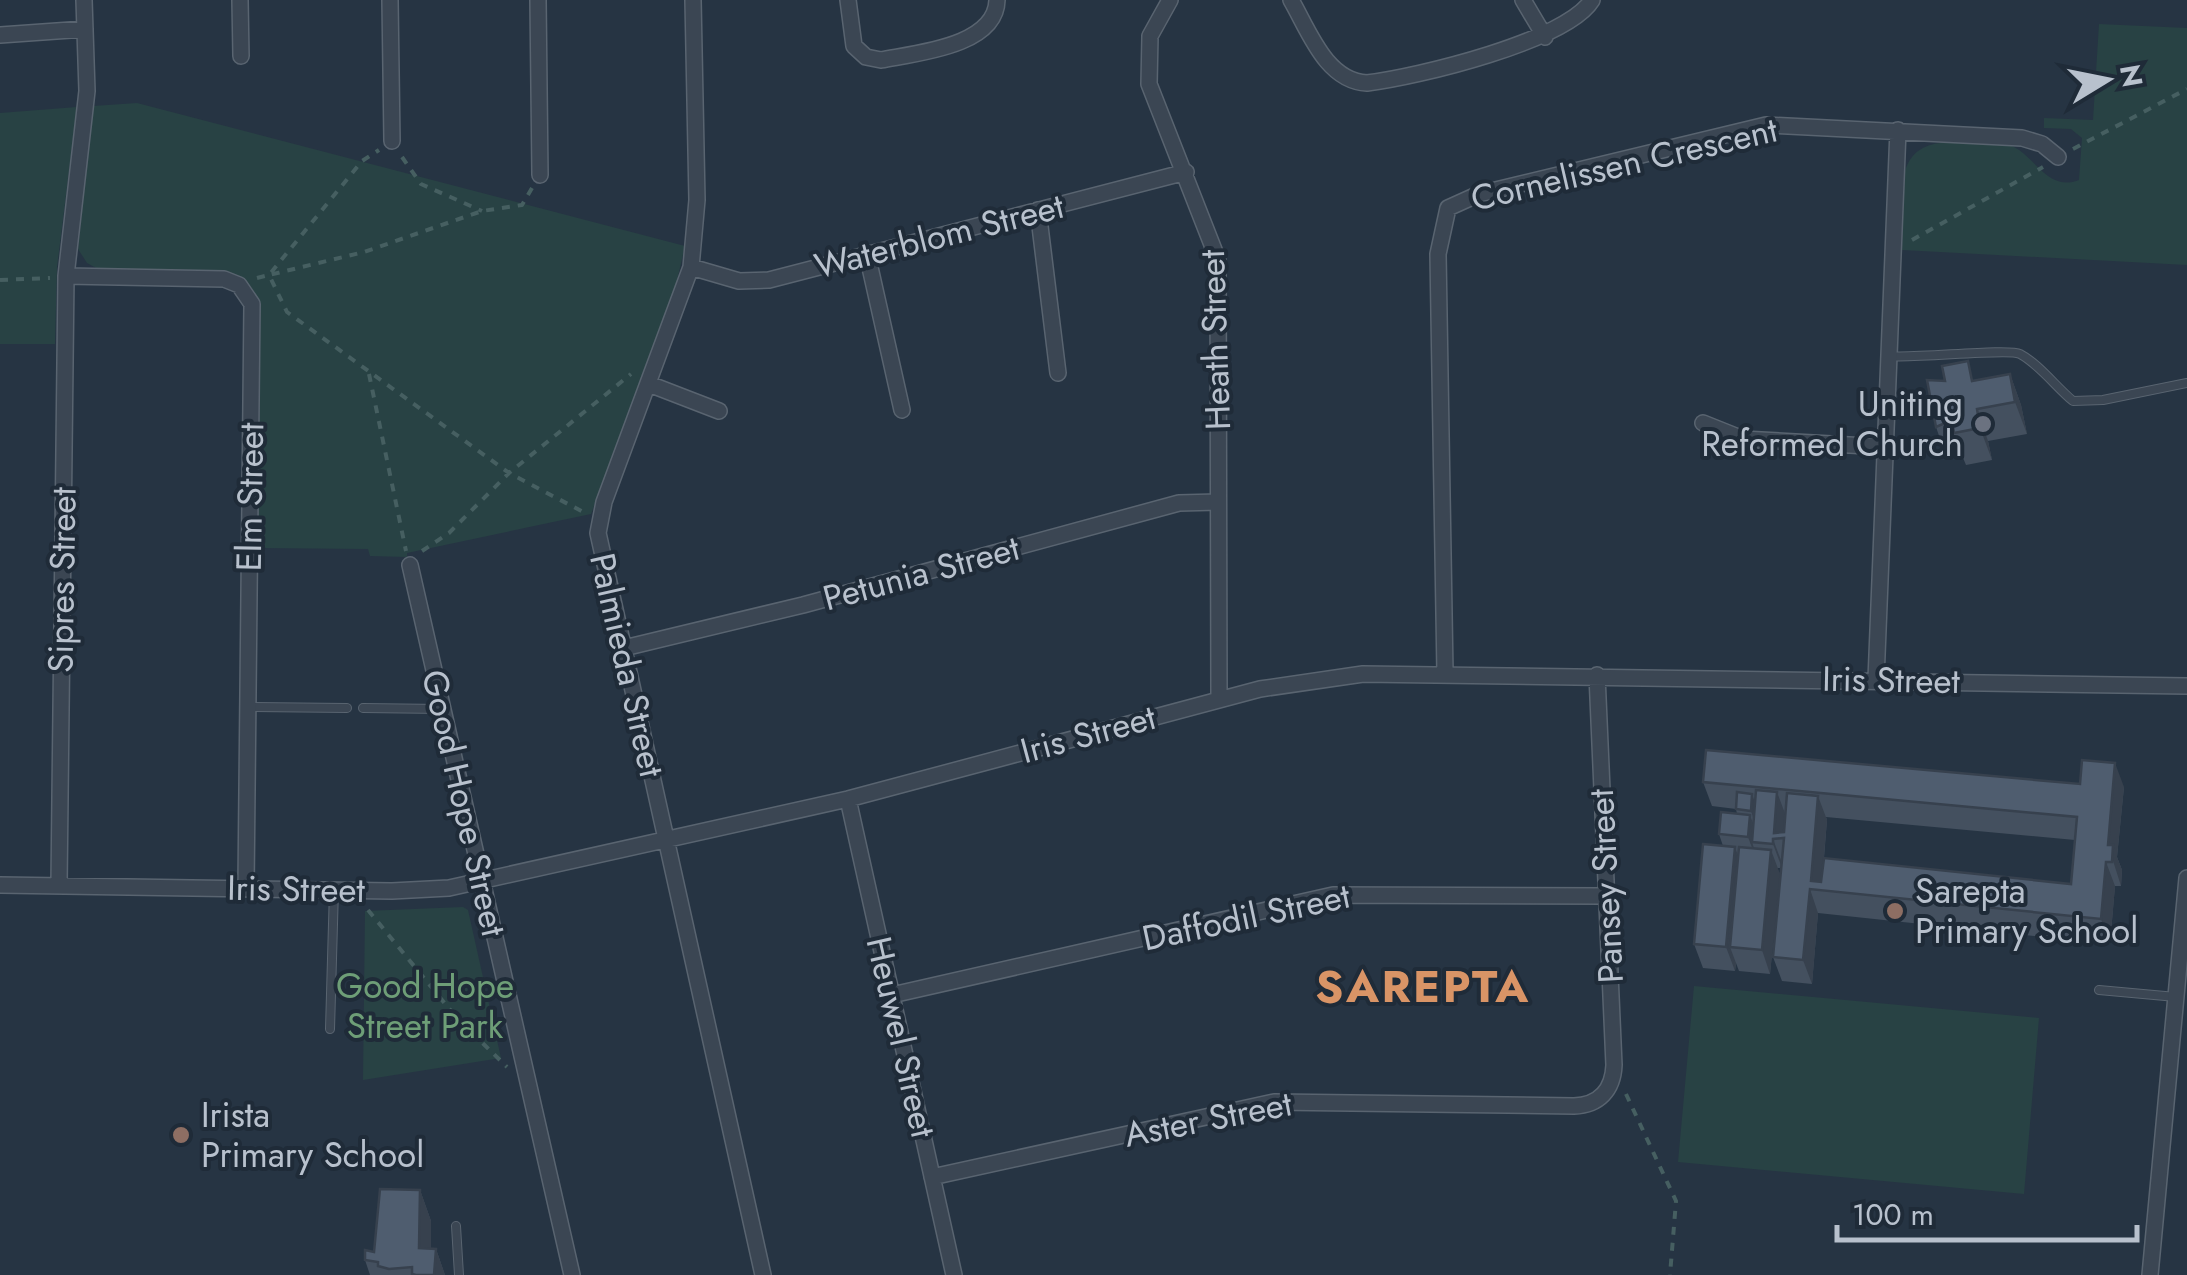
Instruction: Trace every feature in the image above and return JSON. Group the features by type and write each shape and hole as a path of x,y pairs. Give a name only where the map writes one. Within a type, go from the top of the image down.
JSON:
{"street":[{"name":"Sipres Street","path":"59,885 66,276 86,107 84,0"},
{"path":"240,0 241,56"},
{"path":"390,0 392,141"},
{"path":"538,0 540,175"},
{"name":"Palmieda Street","path":"693,0 697,215 692,268 599,518 600,546 762,1275"},
{"path":"848,0 848,29 854,46 866,57 881,60 977,35 994,20 998,0"},
{"name":"Heath Street","path":"1170,0 1150,36 1149,84 1218,260 1218,698"},
{"path":"1290,0 1330,65 1359,82 1376,82 1545,37 1578,19 1592,0"},
{"path":"1523,0 1545,37"},
{"path":"0,35 85,30"},
{"name":"Cornelissen Crescent","path":"1444,673 1438,254 1448,208 1479,194 1766,125 1898,130"},
{"path":"1876,680 1898,130 2022,138 2042,144 2058,158"},
{"name":"Waterblom Street","path":"692,268 760,281 1186,172"},
{"path":"1038,210 1058,374"},
{"path":"867,254 902,410"},
{"path":"66,276 234,282"},
{"name":"Elm Street","path":"234,282 249,296 252,313 246,887"},
{"path":"649,384 719,412"},
{"path":"1704,423 1744,439 1885,447"},
{"name":"Petunia Street","path":"624,648 803,605 1180,503 1218,502"},
{"name":"Good Hope Street","path":"410,565 572,1275"},
{"name":"Iris Street","path":"0,885 392,891 482,882 848,799 1218,698 1332,677 1444,673 2187,686"},
{"name":"Pansey Street","path":"1597,675 1609,1086"},
{"name":"Heuwel Street","path":"848,799 954,1275"},
{"path":"2150,1275 2187,878"},
{"name":"Daffodil Street","path":"892,994 1333,895 1606,896"},
{"name":"Aster Street","path":"932,1177 1274,1102 1582,1106 1609,1086"}],"lane":[{"path":"1888,356 1967,356 2008,350 2023,356 2072,401 2103,400 2187,383"},
{"path":"248,707 348,708"},
{"path":"363,708 442,709"},
{"path":"330,1029 334,888"},
{"path":"2099,990 2176,996"},
{"path":"456,1226 458,1275"}],"path":[{"path":"1893,246 1924,235 2187,88"},
{"path":"270,275 362,161 392,141 420,184 482,211"},
{"path":"234,282 364,252 482,211 522,204 540,175"},
{"path":"270,275 288,312 369,373 509,474 572,510 599,518"},
{"path":"0,280 66,276"},
{"path":"410,565 509,474 634,372"},
{"path":"369,373 410,565"},
{"path":"365,906 456,1017 511,1067"},
{"path":"1609,1086 1626,1094 1676,1201 1670,1275"}],"green space":[{"path":"2099,24 2187,28 2187,265 1902,250 1904,174 1920,150 1959,142 2008,145 2059,182 2079,180 2082,138 2071,129 2044,128 2044,118 2093,120"},
{"path":"137,103 685,246 675,289 591,514 407,553 407,557 370,556 368,549 258,548 260,311 253,290 237,276 222,272 100,270 87,263 78,249 93,106"},
{"path":"77,107 57,267 55,344 0,344 0,113"},
{"name":"Good Hope Street Park","path":"463,907 468,910 501,1058 363,1080 365,911"},
{"path":"1694,986 2039,1018 2024,1194 1678,1162"}],"building":[{"path":"1968,361 1972,381 2010,374 2015,402 1977,409 1980,428 1954,433 1952,420 1936,427 1927,380 1945,381 1942,366"},
{"path":"1706,750 2080,784 2082,760 2115,763 2108,845 2113,845 2112,862 2106,862 2101,919 1810,889 1803,960 1773,957 1784,838 1773,839 1773,844 1752,842 1756,790 1777,792 1774,833 1784,832 1787,793 1818,796 1811,881 1821,882 1824,858 2071,884 2077,817 1703,782"},
{"path":"1737,792 1752,794 1751,811 1736,809"},
{"path":"1721,812 1750,815 1748,837 1719,834"},
{"path":"1703,844 1735,847 1726,947 1694,944"},
{"path":"1739,847 1771,850 1762,950 1730,947"},
{"path":"380,1189 420,1190 419,1248 436,1249 434,1275 416,1275 412,1274 412,1267 389,1269 365,1260 365,1250 374,1252"}],"place":[{"name":"Uniting Reformed Church","path":"1983,424"},
{"name":"Sarepta Primary School","path":"1895,911"},
{"name":"Irista Primary School","path":"181,1135"}],"district":[{"name":"SAREPTA","path":"1423,986"}]}
